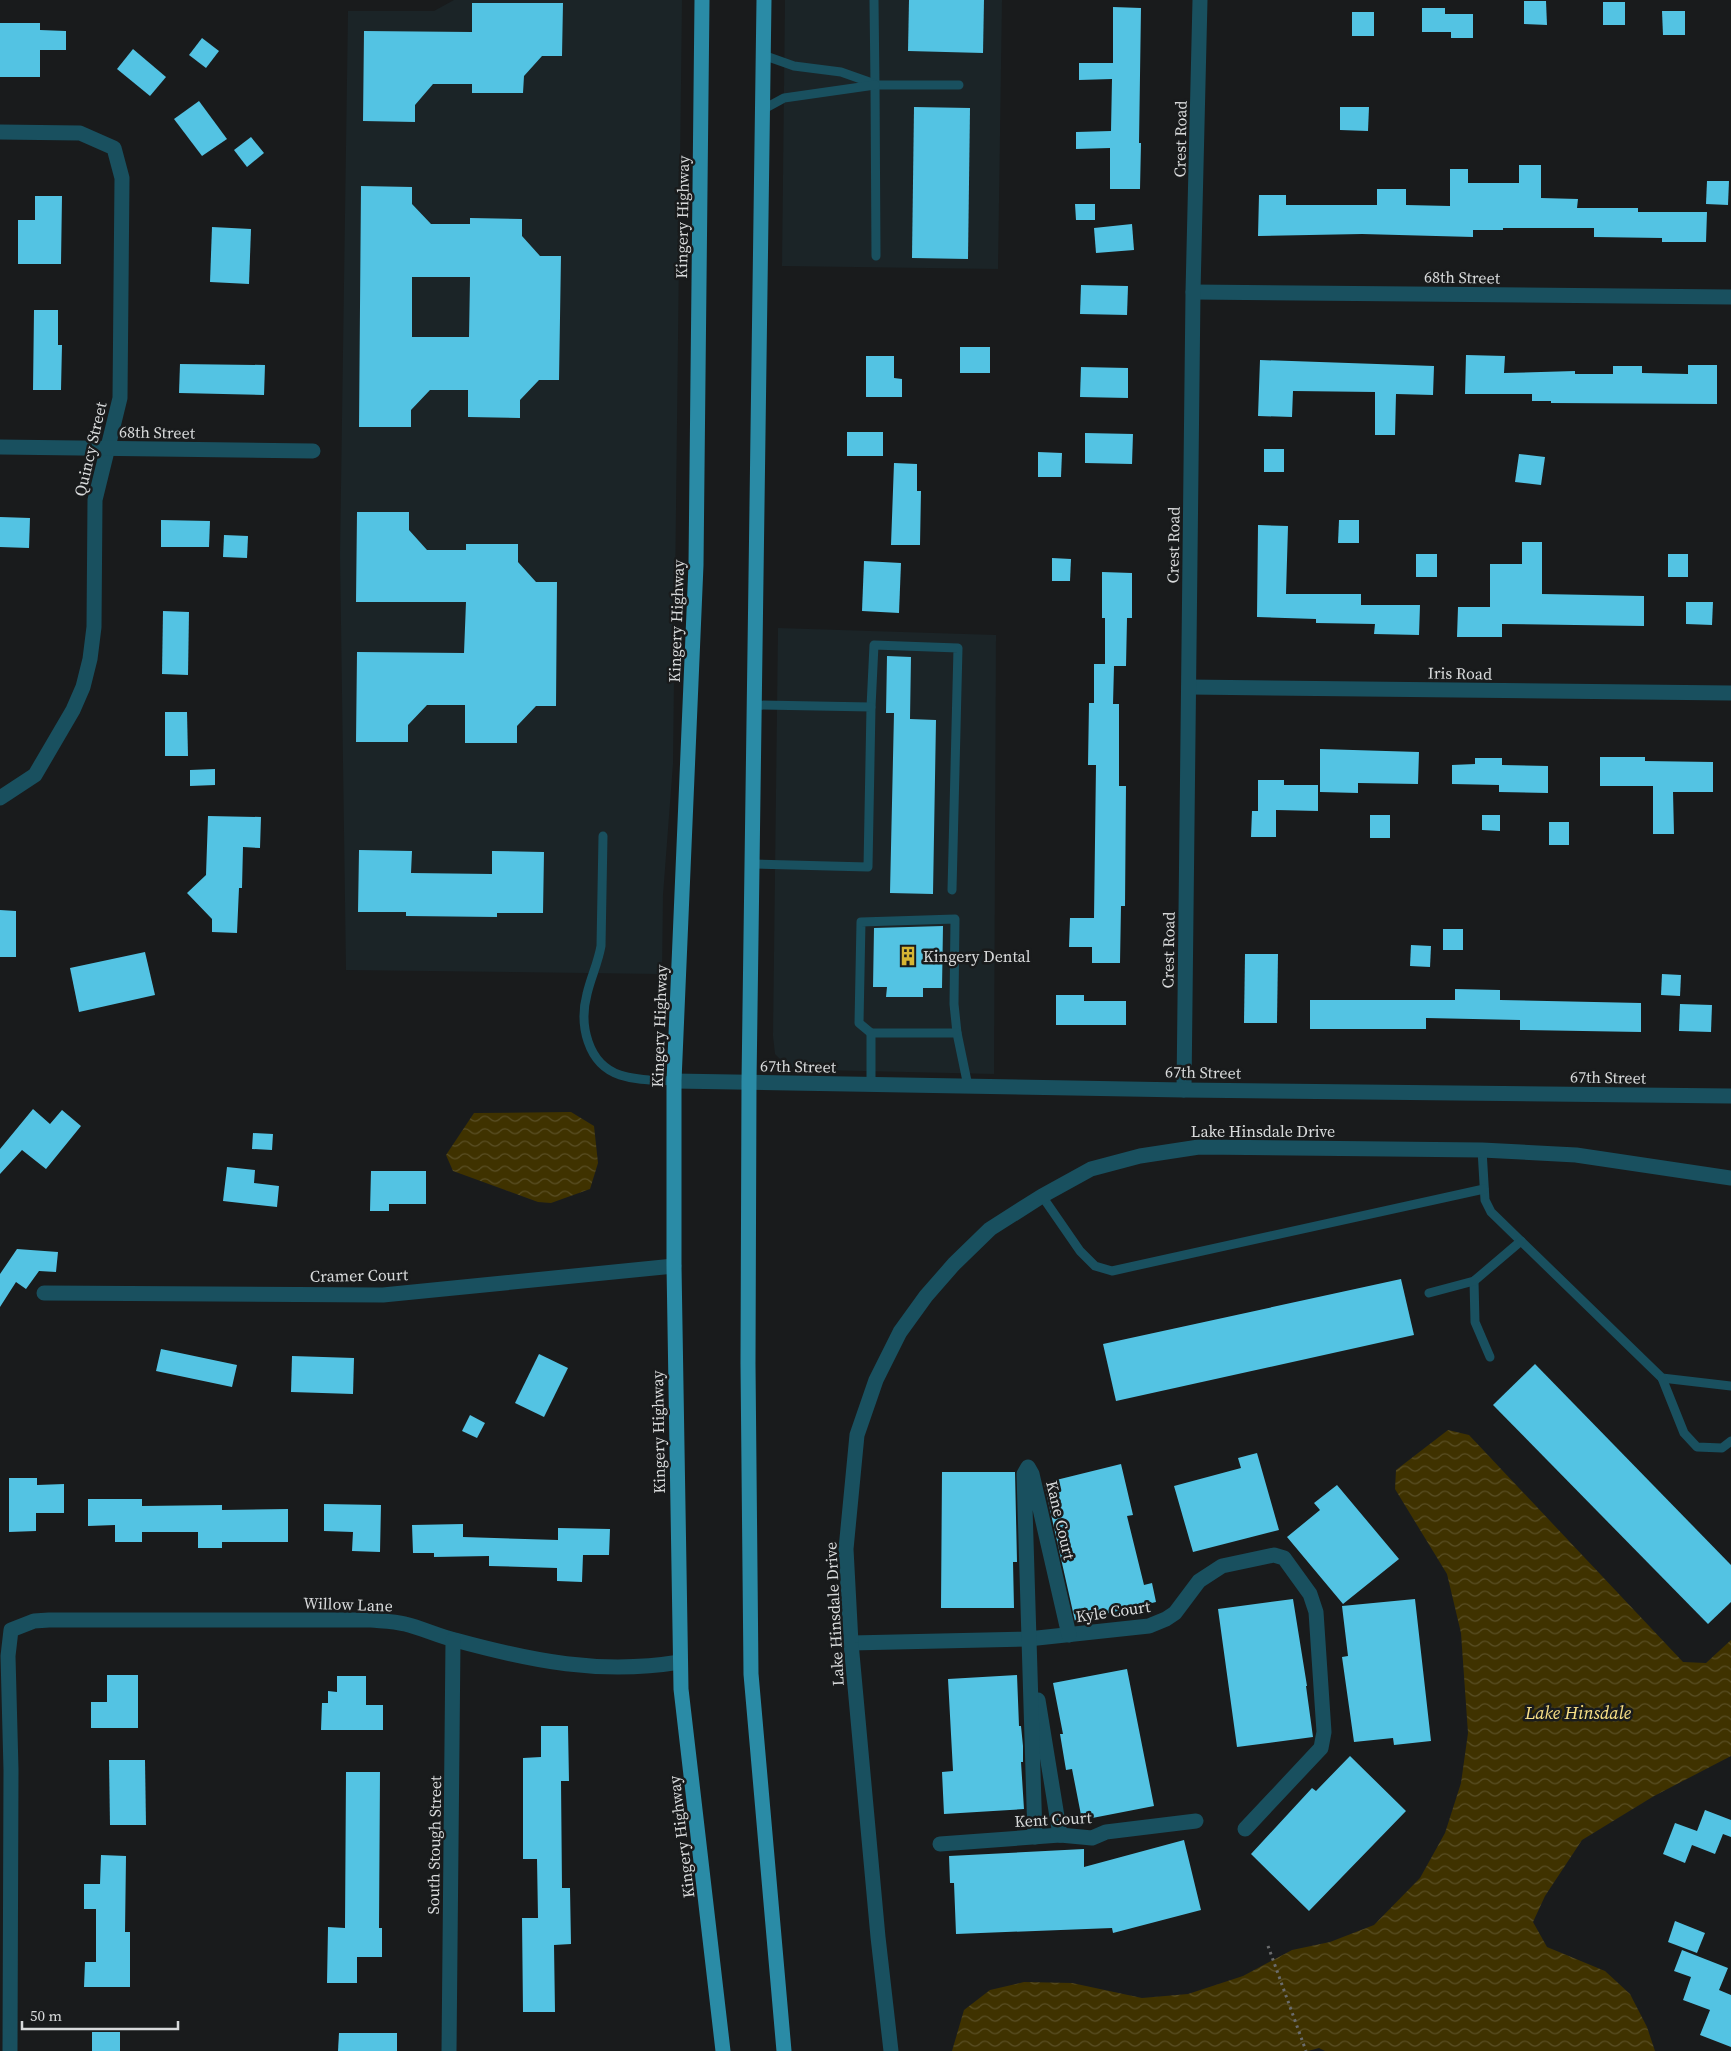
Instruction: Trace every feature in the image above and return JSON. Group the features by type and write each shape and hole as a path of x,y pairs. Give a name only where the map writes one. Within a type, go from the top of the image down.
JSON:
{"highway":[{"name":"Kingery Highway","path":"702,0 696,565 674,1081 674,1266 681,1689 723,2051"},
{"path":"764,0 749,1082 748,1364 751,1674 784,2051"}],"street":[{"name":"Crest Road","path":"1184,1090 1193,292 1200,0"},
{"name":"Quincy Street","path":"0,132 80,133 114,148 122,178 120,398 95,500 94,627 90,659 83,687 74,710 35,775 0,798"},
{"name":"68th Street","path":"1193,292 1731,297"},
{"name":"68th Street","path":"0,447 313,451"},
{"name":"Iris Road","path":"1189,688 1731,693"},
{"name":"67th Street","path":"674,1081 1184,1090 1731,1096"},
{"name":"Lake Hinsdale Drive","path":"891,2051 878,1937 852,1643 846,1549 857,1435 876,1380 900,1332 954,1264 990,1229 1042,1196 1091,1169 1140,1156 1199,1147 1482,1150 1576,1155 1731,1178"},
{"name":"Cramer Court","path":"44,1293 383,1295 674,1266"},
{"name":"Kane Court","path":"1035,1837 1024,1474 1028,1467 1032,1474 1069,1635"},
{"name":"Kyle Court","path":"852,1643 1028,1639 1149,1626 1175,1613 1199,1581 1222,1566 1274,1555 1284,1558 1310,1594 1316,1612 1324,1732 1320,1748 1244,1829"},
{"name":"Willow Lane","path":"10,2051 11,1770 8,1656 11,1630 34,1621 49,1620 371,1620 404,1624 453,1640 522,1657 576,1666 605,1668 654,1666 680,1662"},
{"name":"Kane Court","path":"1028,1639 1060,1835"},
{"name":"South Stough Street","path":"449,2051 453,1640"},
{"name":"Kent Court","path":"940,1844 1060,1835 1092,1838 1106,1832 1196,1821"}],"lane":[{"path":"874,0 876,256"},
{"path":"763,55 794,66 841,72 875,85"},
{"path":"762,110 784,98 875,85 959,85"},
{"path":"752,864 868,867 874,645 958,648 952,890"},
{"path":"754,705 872,707"},
{"path":"602,836 601,946 584,1008 586,1039 592,1052 602,1064 618,1074 637,1079 674,1081"},
{"path":"957,1033 871,1033 859,1023 861,922 955,919 954,1004 957,1033 968,1086"},
{"path":"871,1033 871,1084"},
{"path":"1482,1150 1485,1200 1491,1212 1662,1378 1684,1433 1697,1447 1722,1448 1731,1441"},
{"path":"1042,1196 1080,1251 1095,1266 1112,1271 1484,1189"},
{"path":"1429,1293 1474,1281 1521,1241"},
{"path":"1474,1281 1475,1322 1490,1357"},
{"path":"1662,1378 1731,1386"}],"path":[{"path":"1268,1946 1306,2051"}],"shaded area":[{"path":"454,0 682,0 673,764 663,895 662,974 346,970 340,555 348,11 434,11"},
{"path":"785,0 1002,0 998,269 782,266"},
{"path":"778,628 996,635 994,1074 819,1070 788,1067 775,1054 773,1036"}],"water":[{"path":"571,1112 594,1126 598,1163 590,1189 551,1203 538,1202 453,1171 446,1155 474,1113"},
{"name":"Lake Hinsdale","path":"1448,1430 1469,1435 1683,1662 1706,1663 1731,1640 1731,1756 1654,1796 1582,1840 1545,1896 1533,1922 1547,1947 1605,1971 1630,1994 1647,2027 1655,2051 1325,2051 1319,2048 1308,2051 952,2051 964,2010 990,1990 1024,1982 1072,1983 1142,1998 1188,1994 1243,1976 1292,1950 1330,1942 1374,1925 1420,1878 1445,1833 1461,1783 1468,1733 1461,1633 1447,1574 1395,1489 1396,1470"}],"building":[{"path":"909,0 984,0 983,53 908,51"},
{"path":"1524,1 1546,1 1547,25 1524,24"},
{"path":"1603,2 1625,2 1625,25 1603,25"},
{"path":"472,3 563,3 562,56 542,56 524,76 523,93 472,93 472,84 433,84 415,105 415,122 363,121 364,31 472,32"},
{"path":"1113,7 1141,8 1140,189 1110,189 1110,148 1076,149 1076,132 1111,131 1112,79 1079,80 1079,63 1113,63"},
{"path":"1422,8 1445,8 1445,14 1473,14 1473,38 1451,38 1451,32 1422,32"},
{"path":"1662,11 1685,11 1685,35 1663,35"},
{"path":"1352,12 1374,12 1374,36 1352,36"},
{"path":"0,23 40,23 40,30 66,31 66,50 40,50 40,77 0,77"},
{"path":"202,38 219,51 206,68 189,55"},
{"path":"133,49 166,77 150,96 117,69"},
{"path":"199,101 227,139 202,156 174,119"},
{"path":"914,107 970,108 968,259 912,258"},
{"path":"1340,107 1369,107 1368,131 1340,130"},
{"path":"251,137 264,153 247,167 234,150"},
{"path":"1519,165 1541,165 1541,198 1578,199 1577,208 1638,208 1638,212 1707,212 1706,242 1662,242 1662,238 1594,237 1594,228 1503,228 1503,230 1473,230 1473,237 1362,234 1258,236 1259,195 1286,195 1286,205 1377,205 1377,189 1406,189 1406,205 1450,206 1450,169 1468,169 1468,183 1519,183"},
{"path":"1707,181 1729,181 1728,205 1706,204"},
{"path":"361,186 412,187 412,204 431,224 470,224 470,218 522,219 522,236 540,256 561,256 559,380 539,380 520,400 520,418 468,417 468,390 430,390 411,410 411,427 359,427","holes":["412,277 470,277 469,337 412,337"]},
{"path":"35,196 62,196 61,264 18,264 18,220 35,220"},
{"path":"1075,204 1095,204 1095,220 1076,220"},
{"path":"1132,224 1134,250 1096,253 1094,228"},
{"path":"212,227 251,229 249,284 210,282"},
{"path":"1081,285 1128,286 1127,315 1080,314"},
{"path":"34,310 58,310 58,345 62,345 61,390 33,390"},
{"path":"960,347 990,347 990,373 960,373"},
{"path":"1466,355 1505,356 1504,373 1575,371 1575,374 1613,374 1613,366 1642,366 1642,373 1688,374 1688,365 1717,365 1717,404 1551,403 1551,401 1532,401 1532,394 1465,394"},
{"path":"866,356 894,356 894,378 902,379 902,397 866,397"},
{"path":"1260,360 1434,366 1433,395 1396,394 1395,435 1375,435 1375,392 1293,391 1292,417 1258,416"},
{"path":"180,364 265,365 264,395 179,393"},
{"path":"1081,367 1128,368 1128,398 1080,397"},
{"path":"847,432 883,432 883,456 847,456"},
{"path":"1085,433 1133,434 1132,464 1085,463"},
{"path":"1264,449 1284,449 1284,472 1264,472"},
{"path":"1038,452 1062,453 1061,477 1038,477"},
{"path":"1519,454 1545,457 1541,485 1515,482"},
{"path":"894,463 917,464 917,491 921,491 920,545 891,545"},
{"path":"357,512 409,512 409,530 427,550 466,550 466,544 518,544 518,562 536,582 557,582 556,706 536,706 517,726 517,743 465,743 465,705 427,705 408,725 408,742 356,742 357,652 464,653 466,602 356,602"},
{"path":"0,517 30,518 29,548 0,547"},
{"path":"161,520 210,521 209,547 161,547"},
{"path":"1339,520 1359,520 1359,543 1338,543"},
{"path":"1258,525 1288,526 1286,594 1361,594 1361,605 1420,605 1419,635 1374,634 1375,624 1316,623 1316,619 1257,617"},
{"path":"224,535 248,536 247,558 223,557"},
{"path":"1522,542 1542,542 1542,594 1644,596 1644,626 1502,624 1502,637 1457,637 1458,607 1490,607 1490,564 1522,564"},
{"path":"1416,554 1437,554 1437,577 1416,577"},
{"path":"1668,554 1688,554 1688,577 1668,577"},
{"path":"1052,558 1071,559 1070,581 1052,581"},
{"path":"864,561 901,563 899,613 862,611"},
{"path":"1102,572 1132,573 1132,618 1127,618 1126,666 1114,666 1113,704 1119,704 1119,786 1126,786 1125,906 1121,906 1120,963 1092,963 1092,947 1069,947 1070,918 1094,918 1096,765 1088,765 1089,703 1094,703 1094,664 1105,664"},
{"path":"1686,602 1713,602 1712,625 1686,624"},
{"path":"163,611 189,612 188,675 162,674"},
{"path":"887,656 911,657 910,719 936,720 933,894 890,893 894,713 886,713"},
{"path":"165,712 187,712 188,756 165,756"},
{"path":"1320,749 1419,752 1418,784 1358,783 1358,793 1320,792"},
{"path":"1600,757 1645,757 1645,761 1713,762 1713,792 1673,792 1674,834 1653,834 1653,786 1600,786"},
{"path":"1475,758 1502,758 1502,765 1548,766 1548,793 1499,792 1499,785 1452,784 1452,765 1475,764"},
{"path":"215,769 215,785 190,786 190,770"},
{"path":"1258,780 1284,780 1284,785 1318,785 1318,811 1276,810 1276,837 1251,837 1252,811 1258,811"},
{"path":"1370,815 1390,815 1390,838 1370,838"},
{"path":"1482,815 1500,815 1500,831 1482,830"},
{"path":"208,816 261,817 260,848 243,847 242,888 239,888 237,933 212,932 212,919 187,893 206,875"},
{"path":"1549,822 1569,822 1569,845 1549,845"},
{"path":"359,850 412,851 411,873 492,874 492,851 544,852 543,913 497,913 497,917 406,916 406,912 358,912"},
{"path":"0,910 16,911 16,957 0,957"},
{"name":"Kingery Dental","path":"943,926 942,988 923,988 923,997 886,997 887,987 873,987 874,928"},
{"path":"1443,929 1463,929 1463,950 1443,950"},
{"path":"1411,945 1431,946 1430,967 1410,966"},
{"path":"145,952 155,995 79,1012 70,968"},
{"path":"1245,954 1278,954 1277,1023 1244,1023"},
{"path":"1662,974 1681,975 1680,996 1661,995"},
{"path":"1455,989 1500,990 1500,1000 1641,1003 1641,1032 1520,1030 1520,1020 1426,1018 1426,1029 1310,1029 1310,1000 1455,1000"},
{"path":"1056,995 1084,995 1084,1001 1126,1001 1126,1025 1056,1025"},
{"path":"1680,1004 1712,1005 1711,1032 1679,1031"},
{"path":"33,1109 50,1124 62,1110 81,1126 46,1169 22,1150 0,1174 0,1149"},
{"path":"253,1133 273,1134 272,1150 252,1149"},
{"path":"227,1167 255,1170 254,1183 279,1186 277,1207 223,1201"},
{"path":"371,1171 426,1171 426,1204 389,1204 389,1211 370,1211"},
{"path":"17,1249 58,1252 56,1272 39,1271 26,1289 16,1282 0,1307 0,1274"},
{"path":"1401,1279 1414,1335 1116,1401 1103,1344"},
{"path":"161,1349 237,1365 232,1387 156,1371"},
{"path":"539,1354 568,1368 544,1417 515,1403"},
{"path":"292,1356 354,1358 353,1394 291,1392"},
{"path":"1535,1364 1731,1565 1731,1602 1708,1624 1493,1405"},
{"path":"470,1415 485,1423 477,1438 462,1431"},
{"path":"1257,1453 1279,1530 1193,1552 1174,1486 1241,1468 1238,1458"},
{"path":"1121,1464 1133,1515 1127,1516 1144,1585 1152,1583 1156,1602 1075,1621 1044,1483"},
{"path":"942,1472 1015,1472 1017,1562 1013,1562 1014,1608 941,1608"},
{"path":"9,1478 37,1478 37,1485 64,1484 64,1513 36,1513 36,1531 9,1532"},
{"path":"1337,1485 1399,1559 1343,1604 1287,1537 1320,1510 1314,1503"},
{"path":"88,1499 142,1499 142,1506 222,1505 222,1510 288,1509 288,1542 222,1542 222,1548 198,1548 198,1532 142,1532 142,1542 115,1542 115,1525 88,1526"},
{"path":"324,1504 381,1505 380,1552 352,1551 353,1532 324,1531"},
{"path":"463,1524 463,1537 558,1540 558,1528 610,1529 609,1555 583,1555 582,1582 557,1581 557,1568 489,1566 489,1556 434,1557 434,1553 413,1553 412,1525"},
{"path":"1293,1599 1313,1737 1237,1747 1218,1609"},
{"path":"1415,1599 1431,1741 1394,1745 1393,1738 1354,1742 1342,1657 1348,1656 1342,1606"},
{"path":"1127,1669 1154,1806 1082,1820 1072,1769 1066,1770 1060,1734 1063,1734 1053,1683"},
{"path":"107,1675 138,1675 138,1728 91,1728 91,1702 107,1702"},
{"path":"1017,1675 1019,1726 1021,1726 1023,1746 1023,1762 1021,1762 1024,1809 944,1814 942,1772 953,1771 948,1679"},
{"path":"337,1676 366,1676 366,1705 383,1705 383,1730 321,1730 322,1703 328,1703 328,1691 337,1692"},
{"path":"541,1726 568,1726 569,1781 561,1781 562,1888 570,1888 571,1944 554,1945 555,2012 523,2012 522,1918 538,1918 537,1859 523,1859 523,1758 541,1757"},
{"path":"1350,1756 1406,1811 1309,1911 1251,1854 1312,1788 1316,1791"},
{"path":"109,1760 145,1760 146,1825 110,1825"},
{"path":"346,1772 380,1772 379,1928 382,1928 382,1957 357,1957 357,1983 327,1983 328,1927 345,1928"},
{"path":"1705,1810 1731,1820 1731,1837 1723,1834 1715,1854 1692,1845 1685,1863 1663,1854 1675,1823 1697,1831"},
{"path":"1184,1840 1201,1910 1113,1933 1112,1928 956,1934 954,1883 950,1883 949,1856 1084,1849 1084,1867"},
{"path":"101,1855 126,1856 125,1932 130,1932 130,1987 84,1987 85,1962 96,1962 96,1909 84,1909 84,1884 100,1884"},
{"path":"1675,1921 1705,1933 1697,1953 1668,1942"},
{"path":"1682,1950 1728,1968 1719,1990 1731,1995 1731,2047 1700,2035 1710,2010 1683,2000 1691,1977 1674,1971"},
{"path":"92,2032 120,2032 120,2051 92,2051"},
{"path":"339,2033 397,2033 397,2051 338,2051"}],"place":[{"name":"Kingery Dental","path":"908,956"}]}
